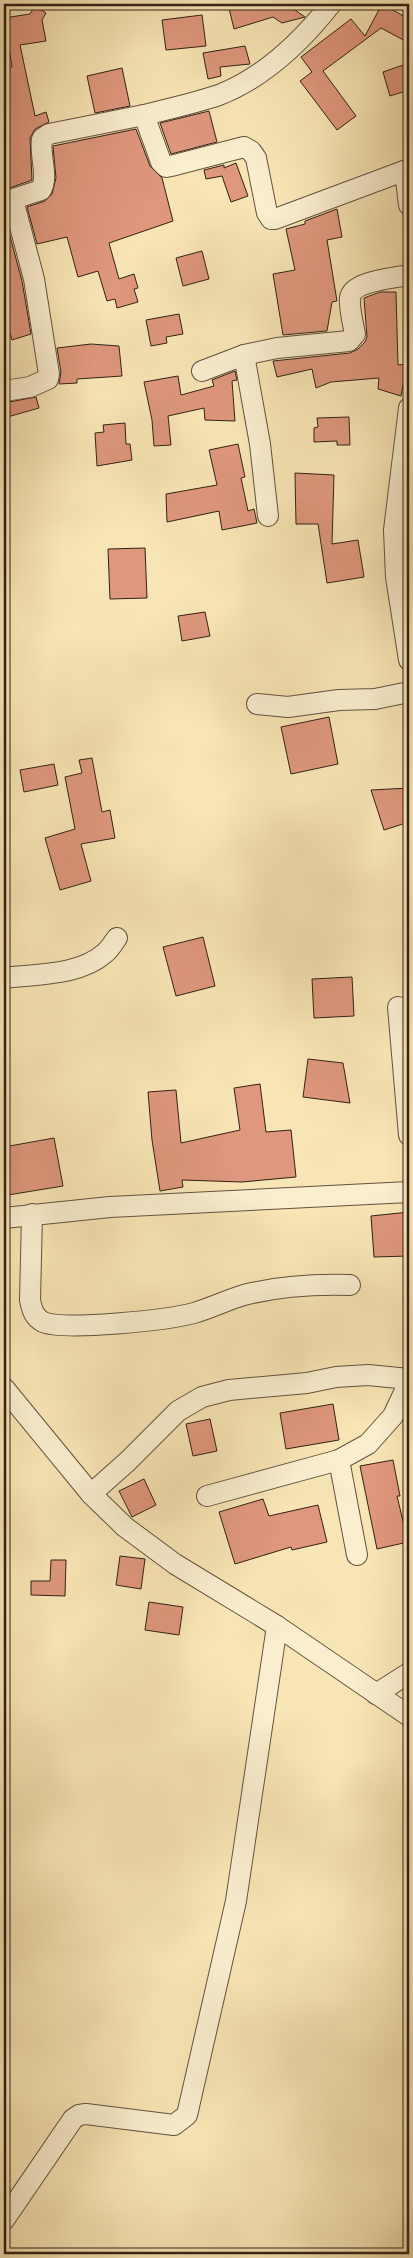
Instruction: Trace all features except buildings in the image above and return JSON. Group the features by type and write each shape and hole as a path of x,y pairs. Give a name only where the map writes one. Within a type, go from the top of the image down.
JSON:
{"street":[{"path":"4,391 39,384 48,379 49,374 30,264 8,201 35,194 41,190 44,184 42,139 49,134 144,115 219,94 274,65 313,26 331,4"},
{"path":"144,115 161,162 166,167 244,147 252,151 256,158 267,213 271,219 407,170 409,205"},
{"path":"202,371 244,355 277,348 350,341 355,334 350,299 353,291 362,285 409,275"},
{"path":"244,355 260,444 268,516"},
{"path":"409,408 394,530 396,577 409,660"},
{"path":"257,704 288,706 339,700 375,699 409,692"},
{"path":"4,978 63,972 84,965 105,953 117,938"},
{"path":"398,1007 409,1135"},
{"path":"4,1218 110,1207 409,1192"},
{"path":"32,1214 30,1300 32,1311 38,1318 61,1326 158,1320 193,1313 244,1295 282,1288 320,1284 350,1285"},
{"path":"91,1494 128,1461 178,1411 202,1397 229,1390 307,1384 336,1377 368,1375 409,1380 394,1416 368,1444 338,1460 207,1496"},
{"path":"4,1388 91,1494 125,1527 175,1564 277,1626 409,1716"},
{"path":"338,1460 357,1555"},
{"path":"4,2220 73,2119 79,2114 174,2125 187,2115 236,1901 277,1626"},
{"path":"376,1694 409,1673"}]}
